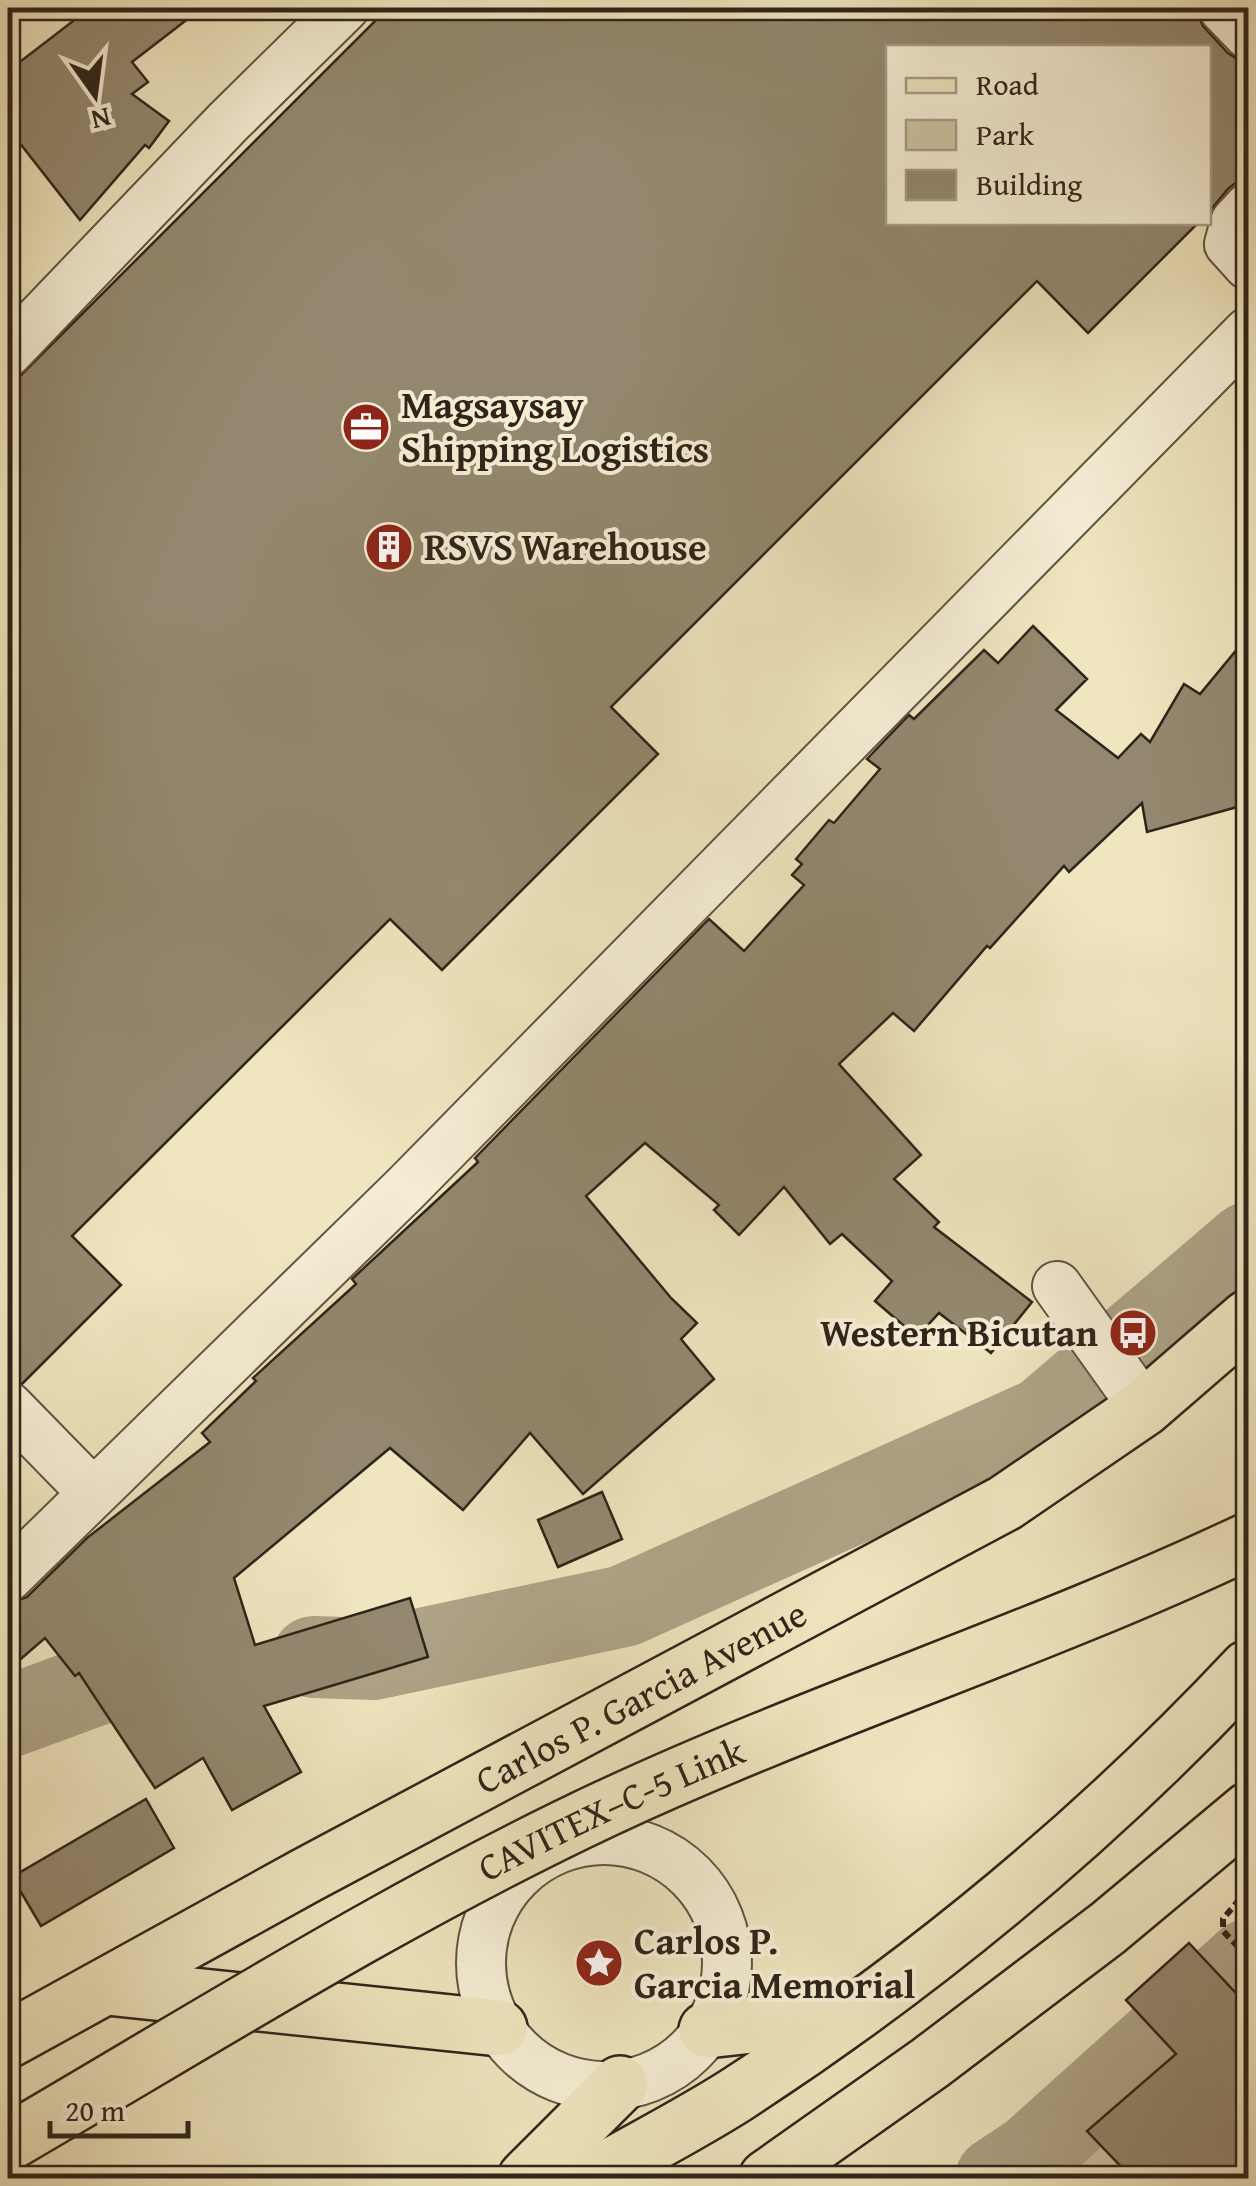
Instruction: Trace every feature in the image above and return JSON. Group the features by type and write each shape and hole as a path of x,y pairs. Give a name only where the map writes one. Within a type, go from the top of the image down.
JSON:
{"main road":[{"name":"Carlos P. Garcia Avenue","path":"8,2040 307,1875 1005,1503 1132,1392 1248,1318"},
{"name":"CAVITEX–C-5 Link","path":"8,2143 371,1930 577,1823 1248,1541"},
{"path":"591,2178 733,2097 902,1980 1002,1899 1206,1714 1248,1668"},
{"path":"767,2178 930,2063 1093,1940 1248,1811"},
{"path":"106,1987 499,2028"},
{"path":"706,2030 855,2013"},
{"path":"526,2178 620,2084"}],"street":[{"path":"8,352 228,122 344,8"},
{"path":"1223,8 1248,34"},
{"path":"1248,208 1235,222 1229,244 1248,265"},
{"path":"8,1578 406,1188 1248,332"},
{"path":"1068,1301 1132,1392"},
{"path":"8,1406 94,1493"},
{"path":"580,1842 634,1844 667,1857 702,1888 723,1929 726,1975 722,1998 706,2030 669,2067 646,2078 620,2084 573,2082 551,2074 522,2055 488,2009 480,1967 481,1945 495,1904 522,1870 539,1858 580,1842"}],"path":[{"path":"1248,1888 1223,1919 1223,1931 1248,1956"}],"green space":[{"path":"1248,1977 1248,2178 1022,2178"}],"building":[{"path":"90,8 202,8 132,62 148,82 132,94 169,121 149,148 145,145 80,220 8,128 8,71"},
{"name":"RSVS Warehouse","path":"388,8 1195,8 1203,26 1228,53 1248,61 1248,173 1211,209 1211,45 886,45 886,225 1196,225 1088,333 1037,281 611,707 658,754 442,970 390,919 72,1236 121,1285 22,1384 8,1379 8,388"},
{"path":"1033,626 1087,679 1056,710 1118,758 1141,734 1150,742 1184,684 1200,694 1248,636 1248,804 1147,832 1142,803 1069,872 1064,866 990,948 987,946 914,1031 893,1013 839,1064 921,1155 894,1179 939,1222 934,1227 1032,1302 991,1353 939,1313 917,1337 875,1301 892,1281 842,1234 830,1244 784,1187 739,1235 714,1210 719,1205 645,1143 586,1196 671,1298 697,1323 681,1339 714,1379 583,1494 530,1433 463,1510 390,1448 234,1578 255,1645 410,1598 428,1657 264,1706 301,1772 232,1810 203,1758 155,1788 79,1673 75,1676 45,1638 8,1670 8,1604 27,1597 87,1538 210,1442 202,1433 256,1381 253,1378 356,1284 352,1279 478,1162 475,1158 709,919 744,951 804,885 792,875 802,864 796,859 829,820 834,823 880,769 867,759 909,715 914,719 984,650 998,663"},
{"path":"602,1492 622,1539 558,1567 538,1520"},
{"path":"146,1799 174,1848 41,1926 12,1877"},
{"path":"1189,1943 1248,2006 1248,2178 1132,2178 1087,2131 1176,2054 1126,2000"}],"waterway":[{"path":"313,1657 374,1659 624,1606 1043,1418 1248,1243"},
{"path":"8,1717 182,1653 194,1654"},
{"path":"996,2178 1032,2154 1248,1960"}],"place":[{"name":"Magsaysay Shipping Logistics","path":"366,427"},
{"name":"RSVS Warehouse","path":"389,547"},
{"name":"Western Bicutan","path":"1133,1333"},
{"name":"Carlos P. Garcia Memorial","path":"599,1963"}]}
